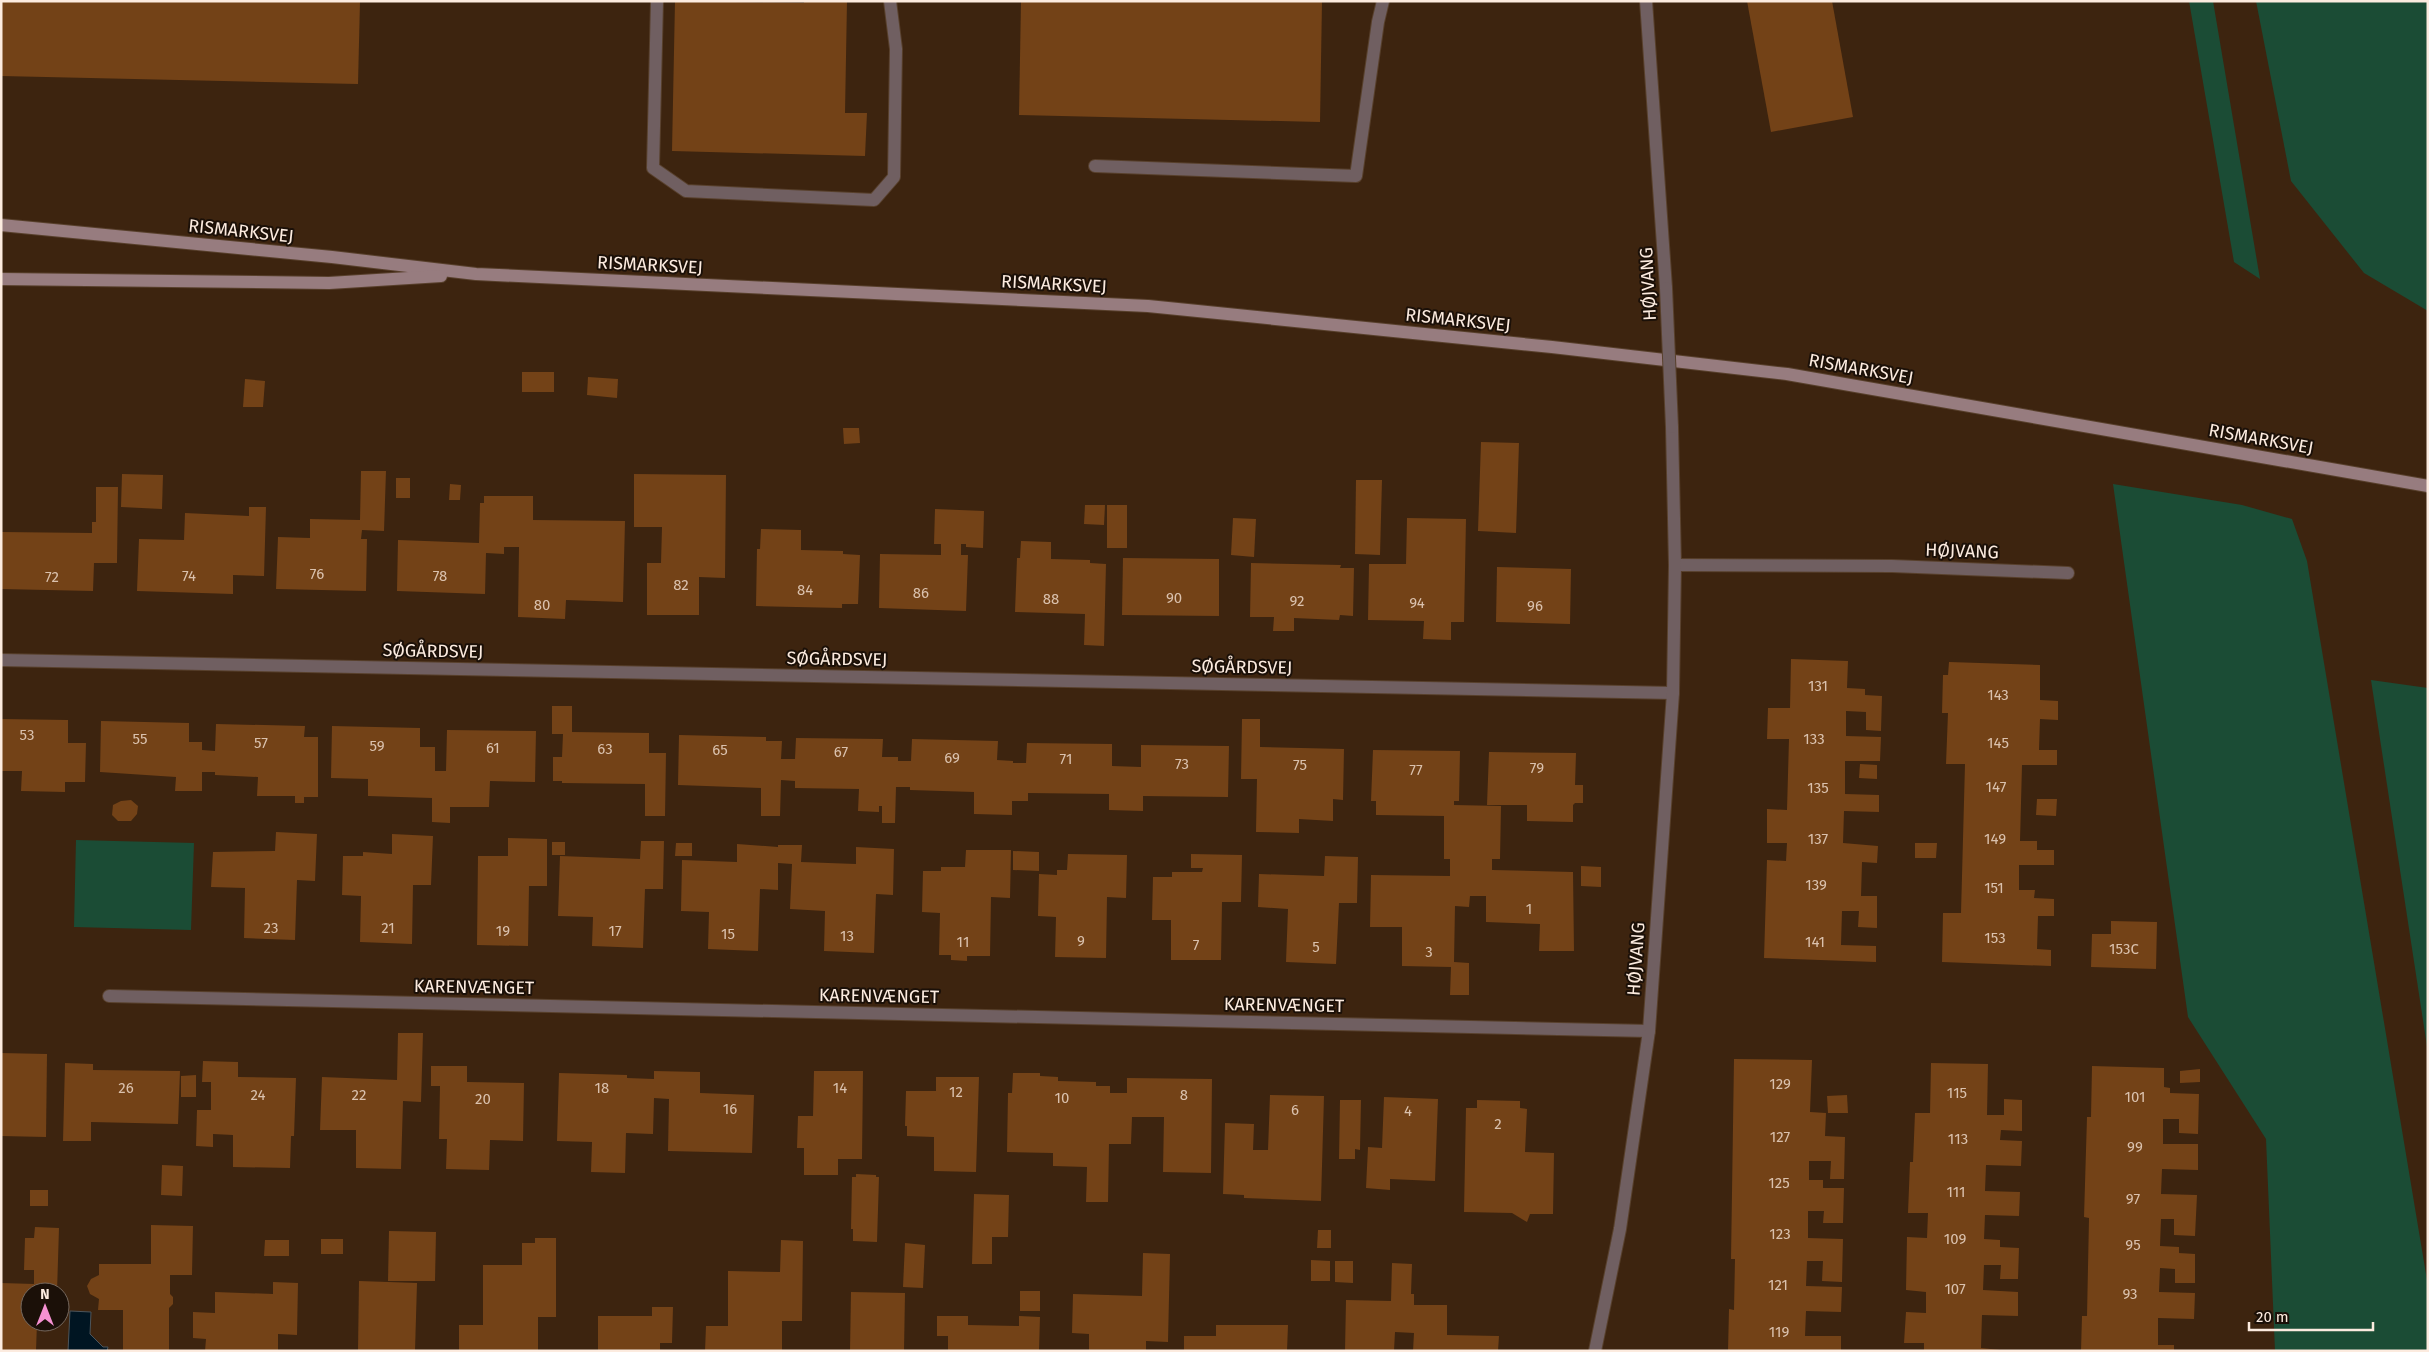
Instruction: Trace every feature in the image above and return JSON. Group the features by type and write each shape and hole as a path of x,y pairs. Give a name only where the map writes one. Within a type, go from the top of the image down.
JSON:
{"main road":[{"name":"RISMARKSVEJ","path":"1,225 332,257 476,274 1148,306 1552,347 1787,374 2428,486"},
{"name":"RISMARKSVEJ","path":"1,279 329,283 476,274"}],"street":[{"path":"657,1 653,168 686,191 874,200 894,177 896,49 890,1"},
{"path":"1094,166 1356,176 1378,22 1383,1"},
{"name":"HØJVANG","path":"1596,1351 1620,1229 1649,1031 1673,693 1675,565 1672,427 1666,288 1646,1"},
{"name":"HØJVANG","path":"1675,565 1892,566 2068,573"},
{"name":"SØGÅRDSVEJ","path":"1,660 1673,693"},
{"name":"KARENVÆNGET","path":"109,996 1649,1031"}],"green space":[{"path":"2189,1 2213,1 2260,279 2234,262"},
{"path":"2256,1 2428,1 2428,311 2364,273 2291,181"},
{"path":"2113,484 2242,505 2292,519 2307,561 2428,1286 2428,1351 2275,1351 2266,1139 2188,1017"},
{"path":"2371,680 2428,688 2428,1053"},
{"path":"76,840 194,843 191,930 74,927"}],"water":[{"path":"70,1311 91,1312 90,1334 103,1347 108,1347 107,1351 68,1351"}],"building":[{"path":"1,1 360,1 358,84 1,76"},
{"path":"675,1 804,3 804,1 847,1 845,113 867,113 865,156 672,151"},
{"path":"1021,1 1322,1 1320,122 1019,115"},
{"path":"1747,1 1832,1 1853,117 1771,132"},
{"path":"522,372 554,372 554,392 522,392"},
{"path":"588,377 618,379 617,398 587,395"},
{"path":"245,379 265,381 263,407 243,407"},
{"path":"843,428 859,428 860,443 844,444"},
{"path":"1481,442 1519,443 1516,533 1478,531"},
{"path":"361,471 386,471 384,531 362,530 361,539 367,539 366,591 276,589 278,537 310,538 310,519 360,520"},
{"path":"122,474 163,475 162,509 121,507"},
{"path":"634,474 726,475 725,578 699,577 699,615 647,615 647,563 661,563 662,527 634,527"},
{"path":"396,478 410,478 410,498 396,498"},
{"path":"1356,480 1382,480 1380,555 1355,554"},
{"path":"450,484 461,485 460,500 449,500"},
{"path":"96,487 118,487 117,563 94,563 93,591 1,589 1,532 92,533 92,522 96,522"},
{"path":"484,496 533,496 533,520 625,521 623,602 566,600 565,619 518,617 519,547 504,547 504,554 486,553 485,594 397,591 398,540 479,543 480,503 484,503"},
{"path":"1085,505 1105,505 1104,525 1084,524"},
{"path":"1107,505 1127,505 1127,548 1107,548"},
{"path":"249,507 266,507 264,576 233,575 233,594 137,591 139,539 184,540 185,513 249,516"},
{"path":"935,509 984,511 983,548 966,547 966,544 961,544 961,555 968,555 966,611 879,608 880,554 941,555 941,544 934,544"},
{"path":"1233,518 1256,519 1254,557 1231,555"},
{"path":"1407,518 1466,519 1464,622 1451,622 1451,640 1423,639 1424,621 1368,620 1369,564 1406,564"},
{"path":"761,529 801,530 801,550 843,551 843,554 860,555 858,604 842,604 842,608 756,606 757,549 760,549"},
{"path":"1021,541 1051,542 1051,559 1090,560 1090,563 1106,564 1104,646 1084,645 1085,614 1015,612 1017,558 1020,558"},
{"path":"1123,558 1219,559 1219,616 1122,615"},
{"path":"1251,563 1341,565 1340,568 1354,568 1353,616 1340,615 1339,620 1294,618 1294,631 1273,631 1274,617 1250,617"},
{"path":"1497,567 1571,569 1570,624 1496,622"},
{"path":"1791,659 1848,661 1847,688 1865,689 1865,695 1882,696 1881,731 1866,730 1866,712 1846,711 1846,736 1881,737 1880,761 1845,761 1845,794 1879,795 1879,812 1844,811 1843,843 1878,846 1877,863 1862,862 1861,896 1877,896 1877,928 1858,927 1859,911 1842,911 1841,945 1876,946 1876,962 1764,958 1767,860 1786,861 1787,843 1767,843 1767,809 1787,810 1789,739 1767,739 1768,708 1790,708"},
{"path":"1949,662 2040,665 2040,700 2058,701 2058,720 2040,719 2039,750 2057,750 2057,765 2022,765 2020,841 2037,841 2037,850 2054,850 2054,865 2019,865 2019,890 2035,890 2034,898 2054,899 2054,916 2038,916 2037,949 2051,950 2051,966 1942,962 1943,913 1961,913 1965,764 1946,764 1948,713 1942,713 1943,675 1948,675"},
{"path":"552,706 572,706 572,732 649,733 649,753 666,753 665,816 645,816 645,784 562,783 562,781 553,781 553,757 562,757 563,734 552,734"},
{"path":"1,719 68,720 68,743 86,743 85,782 65,782 65,792 21,791 22,771 1,771"},
{"path":"1242,719 1260,719 1260,747 1344,749 1343,800 1333,799 1333,821 1299,819 1299,833 1256,832 1257,779 1241,779"},
{"path":"101,721 189,723 189,742 202,742 202,750 215,751 216,724 305,726 304,737 318,737 318,797 304,797 304,803 295,803 295,796 257,796 258,777 215,775 215,772 202,772 202,791 175,791 176,777 100,772"},
{"path":"332,726 420,728 420,747 435,747 435,771 446,771 447,730 536,731 535,782 490,781 489,807 450,807 450,823 432,822 432,798 368,796 368,779 331,778"},
{"path":"679,735 766,737 766,741 782,741 781,759 795,759 796,738 883,739 882,757 898,757 898,761 911,761 912,739 998,741 997,760 1013,761 1013,763 1026,763 1027,743 1112,744 1112,766 1141,767 1141,745 1229,746 1228,797 1143,796 1143,811 1109,810 1109,794 1028,793 1028,801 1012,801 1012,815 974,814 974,792 910,790 910,787 896,787 895,823 882,823 882,806 879,806 879,812 858,811 859,789 795,788 795,781 781,780 780,816 761,816 761,788 678,785"},
{"path":"1373,750 1460,751 1459,801 1454,801 1454,805 1501,806 1500,859 1492,859 1492,870 1573,872 1574,951 1539,951 1540,924 1486,922 1486,896 1470,896 1469,907 1455,906 1454,962 1469,963 1469,995 1450,995 1451,967 1402,966 1402,927 1370,927 1371,875 1450,876 1450,859 1444,859 1444,816 1376,815 1376,801 1371,801"},
{"path":"1489,752 1576,753 1575,785 1583,785 1583,803 1575,803 1573,805 1573,822 1527,821 1527,805 1487,805"},
{"path":"1860,764 1877,765 1877,779 1859,778"},
{"path":"2037,799 2057,799 2056,816 2036,815"},
{"path":"131,800 138,806 137,814 131,821 118,821 112,815 113,805 121,801"},
{"path":"276,832 317,834 315,881 297,880 295,940 244,938 245,888 211,887 213,852 275,851"},
{"path":"392,834 433,836 431,885 413,885 412,944 360,942 361,896 342,895 343,856 363,856 363,852 392,854"},
{"path":"508,838 547,839 547,886 529,886 528,946 477,945 478,856 508,856"},
{"path":"641,841 664,841 663,889 645,889 643,948 592,946 593,917 558,916 560,856 640,859"},
{"path":"552,842 565,842 565,855 552,855"},
{"path":"676,843 692,843 692,856 675,856"},
{"path":"1915,843 1937,843 1936,858 1915,858"},
{"path":"737,844 778,847 778,845 802,845 801,862 856,864 856,847 894,849 893,895 876,894 874,953 824,951 825,911 790,909 792,864 778,863 778,890 760,889 758,951 708,949 709,912 681,911 682,860 737,862"},
{"path":"966,850 1011,850 1010,898 991,897 990,956 967,956 967,961 951,960 951,955 939,955 940,913 922,912 923,871 941,871 941,867 965,867"},
{"path":"1013,851 1039,852 1039,871 1013,870"},
{"path":"1068,854 1127,855 1126,898 1107,897 1106,958 1055,957 1056,917 1038,916 1039,874 1057,875 1057,870 1067,870"},
{"path":"1191,854 1242,855 1241,902 1222,902 1221,960 1171,960 1171,920 1152,920 1153,877 1172,877 1172,872 1202,872 1203,868 1191,868"},
{"path":"1325,856 1358,857 1357,903 1339,903 1336,964 1286,962 1288,909 1258,907 1259,874 1324,876"},
{"path":"1581,866 1601,867 1601,887 1581,886"},
{"path":"2111,921 2157,922 2156,969 2091,967 2092,934 2111,934"},
{"path":"398,1033 423,1033 421,1102 403,1101 401,1169 356,1168 356,1130 320,1130 322,1077 397,1080"},
{"path":"1,1053 47,1054 46,1137 1,1136"},
{"path":"1734,1059 1812,1060 1810,1112 1826,1113 1825,1136 1845,1137 1844,1179 1830,1179 1831,1161 1809,1161 1809,1180 1823,1180 1823,1188 1844,1188 1843,1223 1823,1223 1824,1211 1808,1211 1808,1238 1843,1239 1842,1282 1822,1281 1823,1261 1807,1261 1806,1286 1842,1287 1841,1312 1806,1311 1805,1336 1841,1336 1841,1351 1728,1351 1729,1309 1734,1310 1735,1259 1731,1259"},
{"path":"203,1061 238,1062 238,1077 296,1078 294,1136 291,1136 290,1168 233,1167 233,1135 213,1134 213,1147 196,1146 197,1110 211,1110 211,1082 202,1082"},
{"path":"65,1063 93,1064 93,1070 180,1071 178,1124 91,1122 91,1141 63,1141"},
{"path":"1931,1063 1988,1064 1987,1115 2004,1115 2004,1099 2022,1100 2022,1131 2001,1130 2000,1140 2022,1141 2021,1166 1986,1165 1985,1191 2020,1192 2019,1216 1985,1215 1984,1239 2000,1240 2000,1247 2019,1248 2018,1279 2000,1279 2001,1265 1984,1265 1983,1290 2018,1292 2018,1316 1982,1315 1981,1348 2010,1351 1924,1351 1924,1343 1904,1343 1906,1312 1926,1313 1926,1292 1906,1290 1907,1237 1927,1238 1928,1213 1908,1213 1910,1162 1913,1162 1915,1113 1930,1113"},
{"path":"431,1066 467,1066 467,1082 524,1083 523,1141 490,1140 489,1170 446,1169 447,1139 439,1139 440,1086 431,1086"},
{"path":"2092,1066 2164,1068 2164,1087 2170,1088 2170,1093 2199,1094 2198,1134 2179,1133 2179,1119 2163,1119 2163,1144 2198,1144 2198,1170 2162,1169 2161,1194 2197,1195 2195,1236 2174,1235 2174,1219 2161,1219 2160,1246 2179,1247 2179,1253 2195,1254 2195,1283 2175,1283 2175,1269 2160,1268 2159,1292 2195,1293 2194,1319 2158,1318 2158,1345 2174,1345 2174,1351 2081,1351 2082,1316 2087,1316 2089,1218 2084,1217 2087,1117 2091,1117"},
{"path":"2200,1069 2200,1082 2180,1083 2180,1071"},
{"path":"654,1071 700,1072 700,1093 754,1095 752,1153 668,1151 669,1099 654,1098 653,1134 626,1133 625,1173 591,1172 592,1142 557,1141 559,1073 627,1075 627,1078 654,1079"},
{"path":"814,1071 863,1071 862,1159 838,1159 838,1175 804,1175 804,1148 797,1148 798,1116 813,1116"},
{"path":"1013,1073 1040,1073 1040,1076 1058,1077 1058,1081 1096,1082 1096,1086 1110,1086 1110,1093 1127,1093 1127,1078 1212,1079 1211,1173 1163,1172 1164,1117 1132,1117 1131,1144 1109,1144 1108,1202 1086,1202 1087,1167 1053,1166 1053,1153 1007,1152 1008,1093 1012,1093"},
{"path":"196,1075 196,1097 181,1097 181,1076"},
{"path":"936,1077 979,1077 976,1172 934,1171 934,1137 907,1136 907,1126 905,1126 906,1091 936,1091"},
{"path":"1270,1095 1324,1096 1321,1201 1244,1198 1244,1195 1223,1194 1225,1123 1254,1124 1253,1150 1268,1150"},
{"path":"1847,1095 1848,1113 1828,1113 1827,1096"},
{"path":"1384,1097 1438,1099 1435,1181 1390,1179 1390,1190 1366,1188 1368,1147 1382,1148"},
{"path":"1340,1100 1361,1100 1360,1150 1355,1149 1355,1159 1339,1159"},
{"path":"1477,1100 1520,1101 1520,1108 1527,1109 1525,1152 1554,1153 1553,1214 1530,1214 1527,1222 1512,1213 1464,1212 1466,1108 1477,1108"},
{"path":"162,1165 183,1166 182,1196 161,1195"},
{"path":"856,1174 876,1175 876,1177 879,1177 877,1242 853,1241 853,1229 851,1229 852,1177 856,1177"},
{"path":"30,1190 48,1190 48,1206 30,1206"},
{"path":"974,1194 1009,1195 1008,1237 992,1237 992,1264 972,1264"},
{"path":"151,1225 193,1226 192,1275 170,1275 170,1294 173,1297 173,1304 169,1308 169,1351 123,1351 123,1310 98,1310 99,1299 90,1294 87,1286 91,1279 99,1275 99,1264 151,1264"},
{"path":"35,1227 59,1228 57,1282 34,1282 34,1270 24,1270 25,1238 34,1238"},
{"path":"1318,1230 1331,1230 1331,1248 1317,1248"},
{"path":"389,1231 436,1232 435,1281 388,1281"},
{"path":"535,1238 556,1238 556,1317 538,1317 538,1351 459,1351 459,1325 483,1325 483,1265 522,1265 522,1243 535,1243"},
{"path":"321,1239 343,1239 343,1254 321,1254"},
{"path":"265,1240 289,1240 289,1256 264,1256"},
{"path":"781,1240 803,1241 802,1321 782,1321 782,1351 705,1351 706,1326 728,1326 728,1271 780,1272"},
{"path":"905,1243 925,1245 923,1288 903,1287"},
{"path":"1143,1253 1170,1254 1168,1342 1146,1341 1146,1351 1089,1351 1089,1334 1072,1333 1073,1294 1142,1296"},
{"path":"1311,1260 1330,1261 1330,1281 1311,1281"},
{"path":"1335,1261 1353,1261 1353,1283 1335,1282"},
{"path":"1392,1263 1412,1264 1411,1294 1414,1294 1414,1305 1447,1305 1447,1335 1499,1336 1498,1351 1413,1351 1414,1333 1395,1332 1394,1351 1345,1351 1346,1300 1391,1301"},
{"path":"359,1281 417,1283 415,1351 358,1351"},
{"path":"273,1282 298,1283 297,1335 278,1334 278,1351 205,1351 206,1339 193,1338 193,1312 215,1313 215,1292 273,1294"},
{"path":"1,1283 20,1284 20,1332 37,1332 36,1351 1,1351"},
{"path":"1020,1291 1040,1291 1040,1311 1020,1311"},
{"path":"851,1292 905,1293 904,1351 850,1351"},
{"path":"652,1307 673,1307 672,1343 660,1343 660,1351 598,1351 598,1316 652,1316"},
{"path":"937,1316 968,1316 968,1325 1019,1326 1019,1316 1040,1317 1039,1351 948,1351 948,1336 937,1336"},
{"path":"1216,1325 1288,1325 1287,1351 1184,1351 1184,1336 1216,1336"}]}
